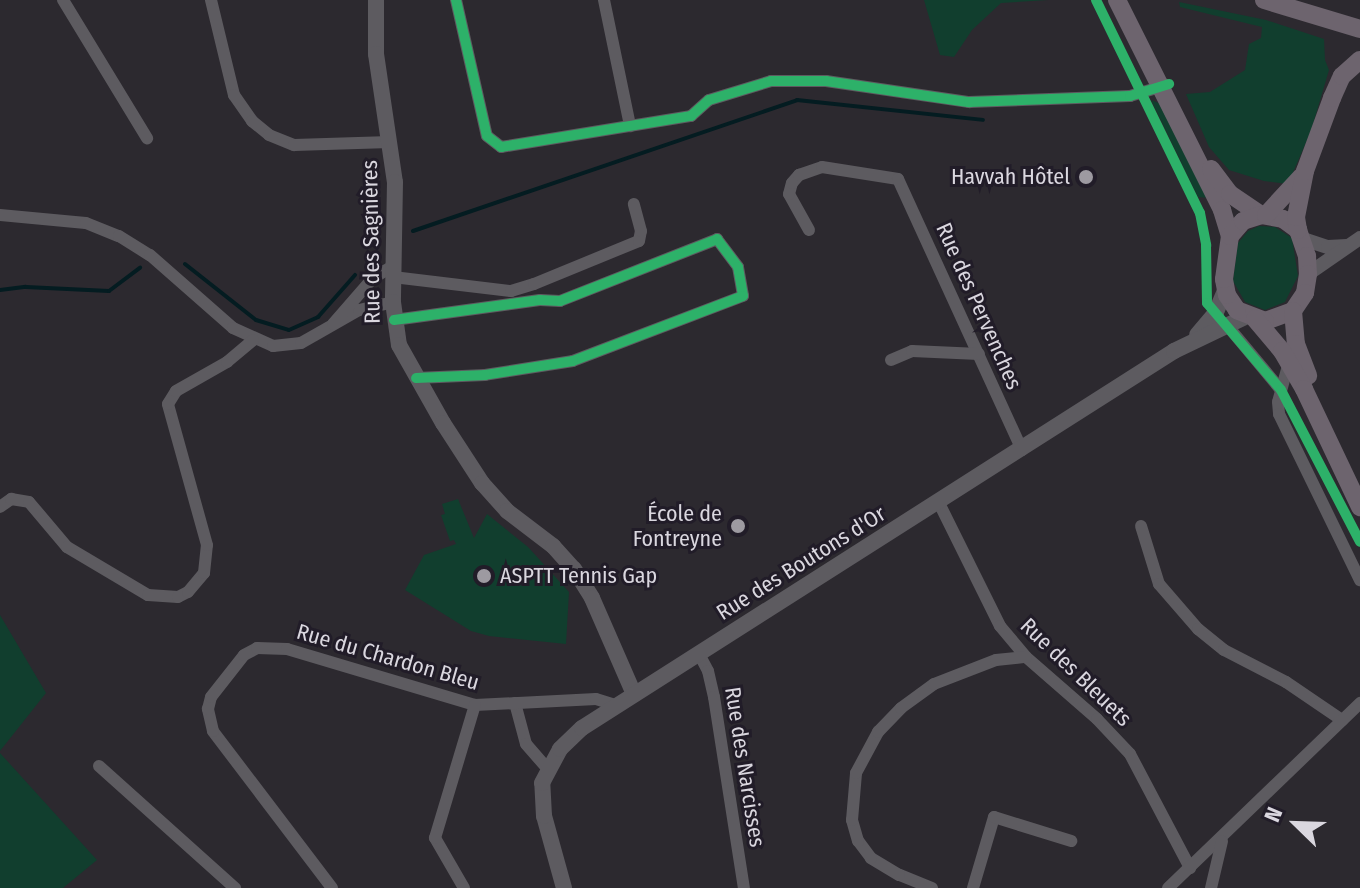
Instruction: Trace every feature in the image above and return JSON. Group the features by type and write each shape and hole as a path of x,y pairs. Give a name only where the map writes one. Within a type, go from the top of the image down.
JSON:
{"main road":[{"name":"Rue des Sagnières","path":"376,0 376,54 390,142 396,207 393,302 399,345 416,378 495,498 553,546 574,569 592,598 634,694"},
{"path":"1117,0 1220,183 1263,215 1283,219 1300,234"},
{"path":"1128,0 1222,210 1230,236"},
{"path":"1264,0 1360,29"},
{"path":"1251,318 1274,320 1293,311 1305,293 1308,274 1296,217 1305,171 1342,76 1360,60"},
{"path":"1305,171 1290,192 1263,215 1243,221 1230,236 1224,255 1226,289 1233,305 1251,318 1289,362 1360,507"},
{"name":"Rue des Boutons d'Or","path":"1193,339 1216,312 1226,289"},
{"path":"1293,311 1301,360 1360,483"},
{"name":"Rue des Boutons d'Or","path":"564,888 541,799 548,769 572,736 616,705 939,503 1193,339 1226,324 1251,318"}],"street":[{"path":"63,0 147,138"},
{"path":"211,0 234,95 252,121 269,135 294,145 390,142"},
{"path":"456,0 487,136 492,142 513,148 691,116 709,100 771,81 826,81 969,102 1130,96 1164,85"},
{"path":"604,0 630,126"},
{"name":"Rue des Pervenches","path":"809,230 789,194 792,183 799,175 822,167 898,179 1022,450"},
{"path":"330,328 359,291 393,272 511,291 534,284 639,241 641,231 634,204"},
{"path":"0,215 86,223 119,236 150,255 233,328 253,340 288,346 330,328 359,310 393,302"},
{"path":"1300,234 1328,247 1354,242"},
{"path":"394,320 540,300 560,301 717,239 738,267 743,296 586,357 485,375 416,378"},
{"path":"1308,274 1354,242"},
{"path":"1226,324 1281,390"},
{"path":"0,507 11,499 29,502 67,547 148,595 178,597 188,592 204,573 207,545 168,404 176,391 227,362 253,340"},
{"path":"891,360 912,351 979,354"},
{"path":"1289,362 1281,390 1279,414 1360,580"},
{"name":"Rue des Bleuets","path":"939,503 1000,626 1026,657 1115,736 1130,754 1190,868"},
{"path":"1141,526 1159,584 1198,629 1224,650 1286,682 1342,720"},
{"name":"Rue du Chardon Bleu","path":"332,888 213,731 208,709 219,683 244,655 257,648 273,647 300,652 475,705 596,699 616,705"},
{"name":"Rue des Narcisses","path":"699,654 708,671 714,697 744,888"},
{"path":"932,888 899,875 871,858 858,841 852,820 856,773 878,732 901,708 934,684 985,663 1026,657"},
{"path":"515,703 526,744 548,769"},
{"path":"1172,884 1360,703"},
{"path":"464,888 435,838 475,705"},
{"path":"99,766 235,888"},
{"path":"973,888 998,804"},
{"path":"994,817 1071,841"},
{"path":"1211,888 1223,837"},
{"path":"1172,884 1190,888"}],"green space":[{"path":"924,0 1048,0 1001,3 972,30 954,57 940,55"},
{"path":"1179,2 1266,20 1324,39 1329,70 1311,131 1288,184 1264,181 1229,170 1209,147 1186,94 1210,92 1245,70 1249,44 1261,38 1262,27 1180,7"},
{"path":"1151,100 1161,104 1209,198 1198,197"},
{"path":"1259,226 1275,227 1292,238 1298,276 1285,302 1265,310 1245,302 1233,281 1238,243 1248,231"},
{"name":"ASPTT Tennis Gap","path":"458,499 474,538 487,514 528,547 569,592 566,644 489,636 471,631 405,590 424,555 456,544 454,540 450,541 441,515 445,514 442,504"},
{"path":"0,615 46,693 0,751"},
{"path":"0,753 97,860 63,888 0,888"}],"waterway":[{"path":"413,231 797,100 983,120"},
{"path":"185,264 256,320 289,330 318,317 355,275"},
{"path":"0,290 26,287 109,291 140,268"}],"cycle path":[{"path":"456,0 487,136 501,147 691,116 709,100 771,81 826,81 969,102 1130,96 1169,84"},
{"path":"1096,0 1200,213 1206,245 1207,303 1281,390 1360,542"},
{"path":"394,320 540,300 560,301 717,239 738,267 743,296 573,361 485,375 416,378"}],"place":[{"name":"Havvah Hôtel","path":"1086,177"},
{"name":"École de Fontreyne","path":"738,526"},
{"name":"ASPTT Tennis Gap","path":"484,576"}]}
